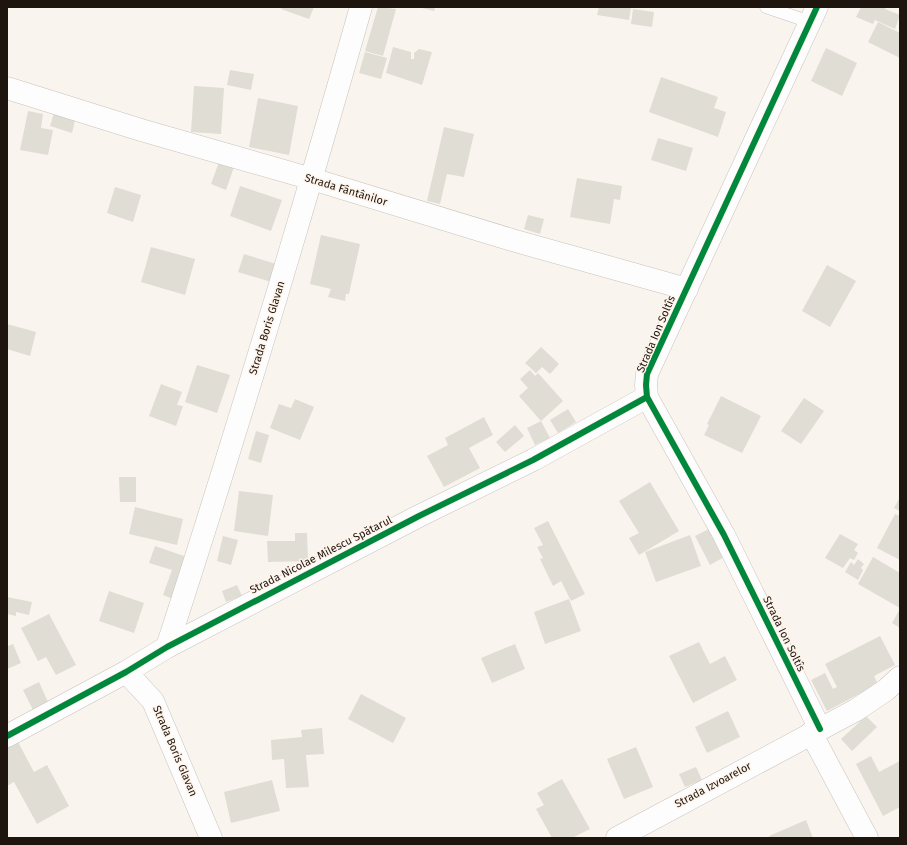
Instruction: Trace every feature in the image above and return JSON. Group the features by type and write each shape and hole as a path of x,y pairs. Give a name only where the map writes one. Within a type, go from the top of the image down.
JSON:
{"street":[{"name":"Strada Boris Glavan","path":"167,647 224,472 312,179 361,7"},
{"name":"Strada Ion Soltîs","path":"814,14 647,374 646,385 647,397 724,535 867,838"},
{"name":"Strada Fântânilor","path":"7,88 141,130 312,179 505,238 686,289"},
{"name":"Strada Nicolae Milescu Spătarul","path":"7,736 126,672 167,647 419,516 533,460 647,397"},
{"name":"Strada Boris Glavan","path":"126,672 153,701 211,838"},
{"name":"Strada Izvoarelor","path":"616,838 856,710 886,690 900,677"}],"lane":[{"path":"766,7 814,14"}],"building":[{"path":"281,7 314,7 309,19 281,9"},
{"path":"378,7 396,9 383,56 365,51"},
{"path":"418,7 435,7 434,11"},
{"path":"599,7 631,7 629,20 597,15"},
{"path":"861,7 886,7 885,9 900,15 895,29 875,20 873,24 856,17"},
{"path":"633,9 654,12 652,27 631,24"},
{"path":"878,22 900,33 900,58 868,42"},
{"path":"393,47 411,52 411,59 414,59 414,53 419,49 432,52 422,85 386,73"},
{"path":"826,48 857,63 842,96 811,81"},
{"path":"365,52 387,58 381,79 359,73"},
{"path":"230,70 254,74 251,90 227,85"},
{"path":"661,77 718,97 714,108 726,112 718,137 649,112"},
{"path":"194,86 224,88 221,134 191,132"},
{"path":"258,98 298,106 289,155 249,147"},
{"path":"28,111 43,114 41,128 53,130 48,155 20,150"},
{"path":"54,113 75,120 72,133 50,126"},
{"path":"444,127 474,134 464,177 447,174 440,204 427,201"},
{"path":"658,138 693,148 686,171 651,160"},
{"path":"219,162 234,167 226,190 211,184"},
{"path":"577,178 622,186 620,200 614,199 610,224 570,217"},
{"path":"240,186 282,200 271,231 230,216"},
{"path":"115,187 141,195 133,222 107,213"},
{"path":"528,215 544,219 540,234 524,229"},
{"path":"321,235 360,244 349,294 346,294 345,301 328,297 331,289 310,284"},
{"path":"151,247 195,259 185,295 141,282"},
{"path":"244,254 276,264 271,282 238,272"},
{"path":"827,265 856,281 830,327 802,311"},
{"path":"7,324 36,332 30,356 7,349"},
{"path":"541,347 559,364 550,374 542,367 536,373 525,363"},
{"path":"197,365 230,375 217,413 185,402"},
{"path":"530,370 535,376 538,373 563,401 541,421 519,396 528,388 520,379"},
{"path":"161,384 182,392 177,405 183,406 176,426 149,416"},
{"path":"721,396 761,416 742,453 704,435 709,425 707,424"},
{"path":"804,398 824,411 801,444 781,431"},
{"path":"295,399 314,407 300,440 270,428 279,404 291,408"},
{"path":"568,409 576,422 558,433 550,420"},
{"path":"484,417 493,435 469,448 480,468 444,487 427,456 448,445 445,438"},
{"path":"541,421 550,438 535,445 527,428"},
{"path":"515,425 524,436 505,452 496,442"},
{"path":"256,431 269,435 261,463 248,459"},
{"path":"119,477 136,477 136,502 120,502"},
{"path":"650,482 679,531 639,555 629,538 639,533 619,501"},
{"path":"239,491 273,495 268,536 234,531"},
{"path":"900,497 900,511 894,508"},
{"path":"135,507 183,519 177,545 129,534"},
{"path":"895,514 900,516 900,560 877,548"},
{"path":"548,521 585,594 571,601 561,581 553,586 540,559 543,558 537,547 543,545 534,528"},
{"path":"709,529 724,557 710,565 695,536"},
{"path":"295,533 307,533 308,561 268,562 267,541 295,541"},
{"path":"840,534 858,544 854,550 858,553 854,560 850,558 843,568 825,558"},
{"path":"690,535 701,566 656,582 645,552"},
{"path":"223,536 238,540 231,565 217,561"},
{"path":"155,546 187,557 173,599 163,595 172,570 149,563"},
{"path":"873,557 900,573 900,608 858,584"},
{"path":"858,559 864,564 861,568 863,570 858,580 845,572 851,562 854,565"},
{"path":"237,585 242,596 226,602 222,591"},
{"path":"109,591 144,603 134,633 99,621"},
{"path":"7,597 32,602 29,615 16,612 16,616 7,614"},
{"path":"569,599 581,631 545,644 534,612"},
{"path":"900,609 900,628 892,623"},
{"path":"49,614 76,665 56,675 46,657 38,661 21,628"},
{"path":"880,636 895,665 874,676 878,684 827,711 811,680 825,673 833,689 837,687 825,664"},
{"path":"699,642 710,664 725,656 737,680 693,703 669,656"},
{"path":"7,643 8,646 13,644 21,663 7,669"},
{"path":"515,644 525,669 492,683 481,658"},
{"path":"39,682 48,702 33,710 23,690"},
{"path":"361,694 406,718 393,743 348,719"},
{"path":"728,711 740,737 707,753 695,727"},
{"path":"866,716 877,727 852,751 841,739"},
{"path":"322,728 324,754 306,755 309,787 286,788 284,759 272,760 271,740 302,737 301,730"},
{"path":"18,742 34,772 47,765 69,806 37,824 14,782 7,786 7,748"},
{"path":"636,747 653,787 624,799 607,759"},
{"path":"871,756 879,772 900,761 900,807 883,816 856,764"},
{"path":"696,767 702,780 685,787 679,774"},
{"path":"562,779 590,829 572,838 552,838 536,809 544,805 537,793"},
{"path":"272,780 280,811 231,823 224,792"},
{"path":"806,820 813,838 770,838 769,836"}],"cycle path":[{"path":"817,7 647,374 646,385 647,397 724,535 820,729"},
{"path":"7,736 126,672 167,647 419,516 533,460 647,397"}]}
